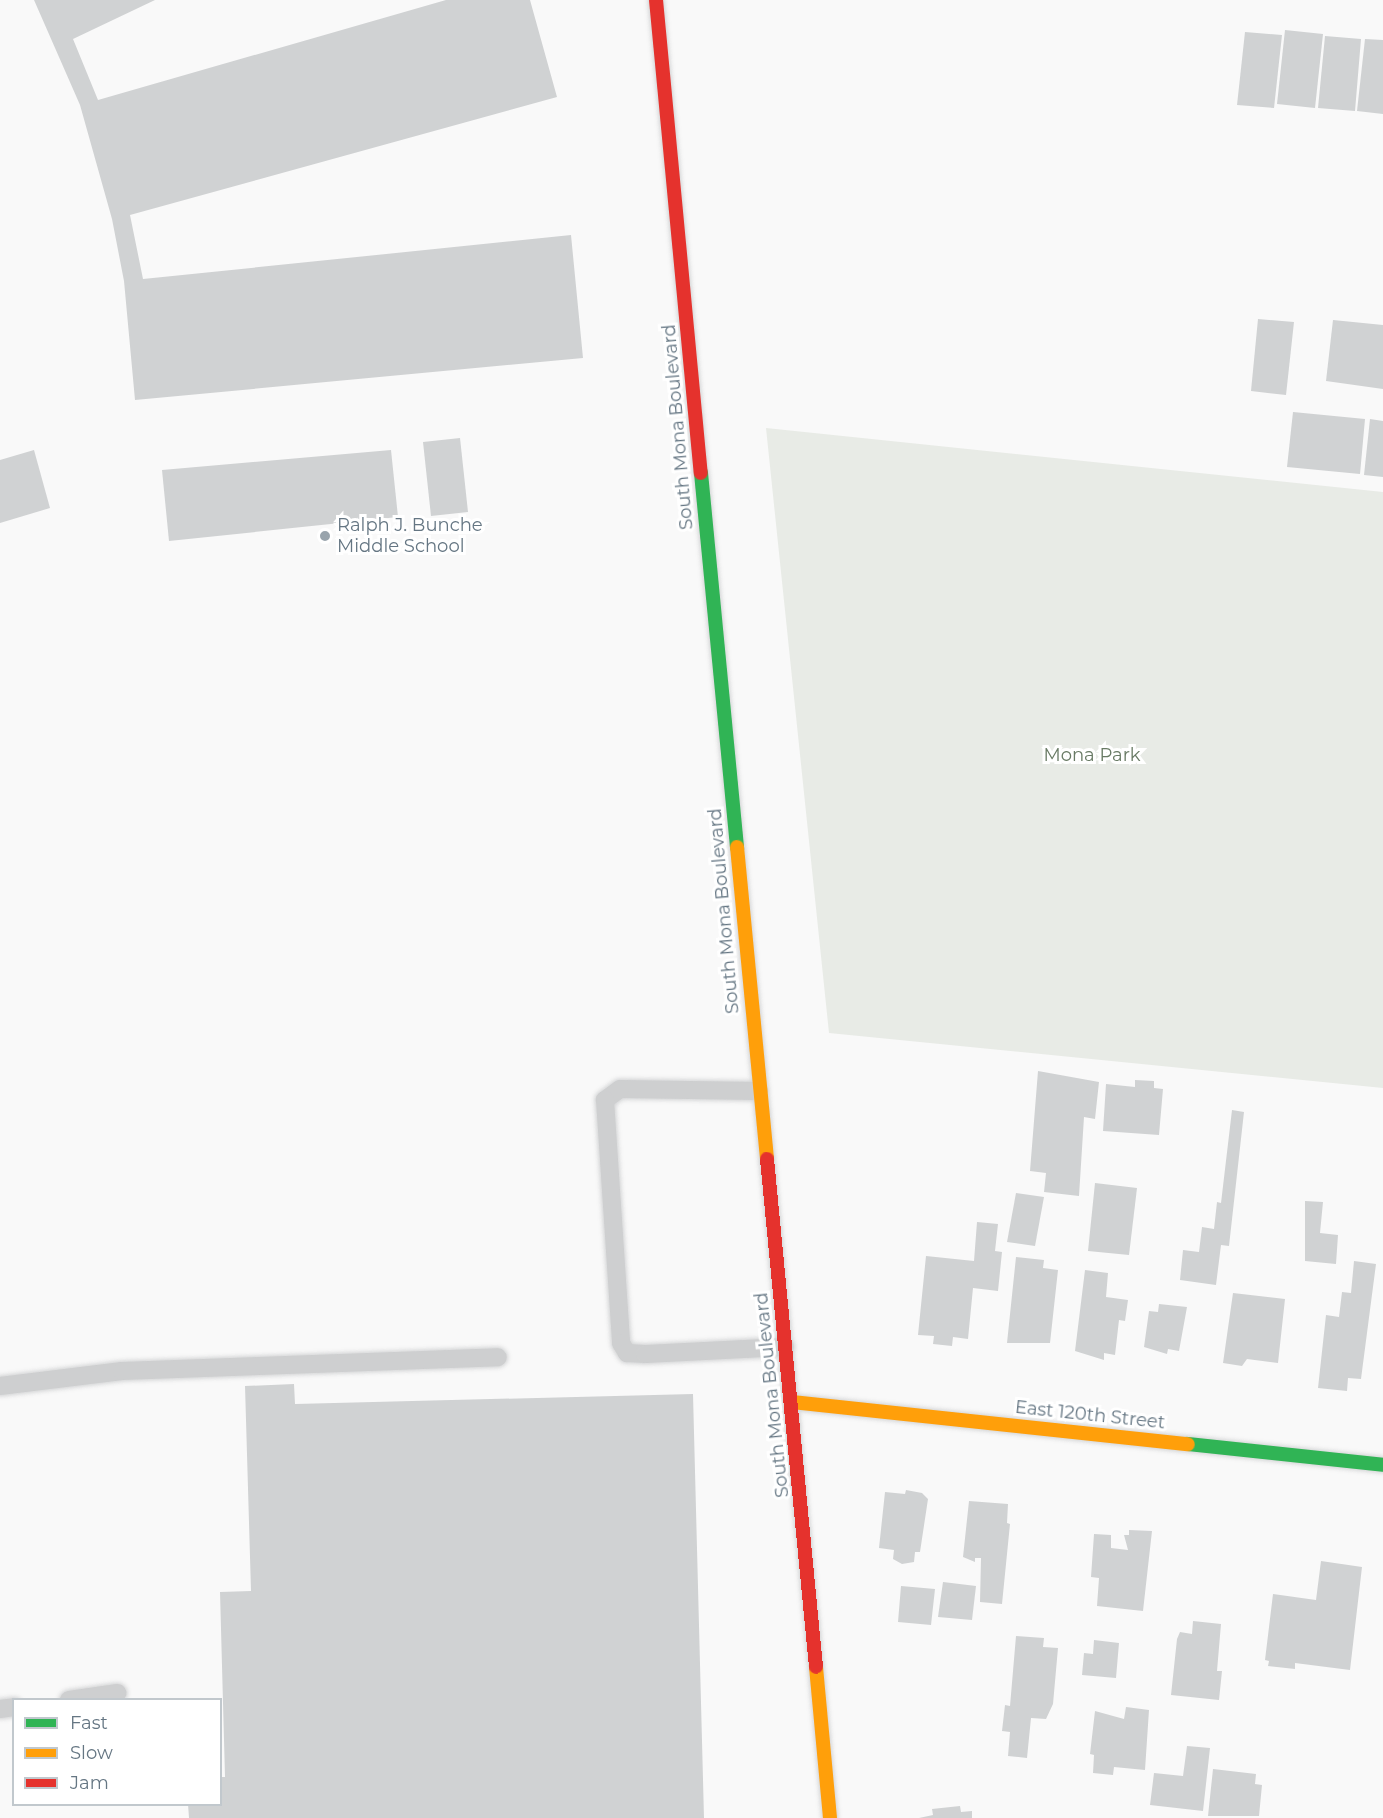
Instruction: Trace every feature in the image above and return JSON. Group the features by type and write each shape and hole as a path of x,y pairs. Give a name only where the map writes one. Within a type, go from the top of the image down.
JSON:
{"street":[{"name":"South Mona Boulevard","path":"656,0 759,1091 792,1402 830,1818"},
{"name":"East 120th Street","path":"792,1402 1383,1465"}],"lane":[{"path":"759,1091 620,1089 605,1100 621,1343 627,1353 645,1354 785,1347"},
{"path":"0,1386 122,1371 498,1357"},
{"path":"83,1698 117,1693"}],"green space":[{"name":"Mona Park","path":"766,428 1383,492 1383,1088 829,1033"}],"building":[{"path":"34,0 155,0 73,39 98,100 446,0 530,0 557,97 130,215 143,279 571,235 583,358 135,400 124,281 112,219 80,105"},
{"path":"1285,30 1323,34 1315,108 1277,104"},
{"path":"1245,32 1282,35 1274,108 1237,105"},
{"path":"1325,36 1361,39 1355,111 1318,108"},
{"path":"1365,39 1383,40 1383,114 1357,111"},
{"path":"1258,319 1294,322 1286,395 1251,391"},
{"path":"1333,320 1383,325 1383,389 1326,381"},
{"path":"1293,412 1365,419 1360,474 1287,467"},
{"path":"1370,419 1383,421 1383,477 1364,475"},
{"path":"460,438 468,512 431,516 423,442"},
{"path":"34,450 50,508 0,523 0,460"},
{"path":"391,450 398,517 169,541 162,470"},
{"path":"1038,1071 1099,1082 1095,1119 1084,1117 1079,1196 1044,1192 1046,1173 1030,1171"},
{"path":"1135,1080 1154,1081 1154,1088 1163,1089 1159,1135 1103,1131 1106,1084 1135,1087"},
{"path":"1232,1110 1244,1112 1229,1246 1221,1245 1216,1285 1180,1280 1183,1250 1199,1252 1202,1227 1214,1229 1217,1202 1221,1203"},
{"path":"1095,1183 1137,1188 1129,1255 1088,1251"},
{"path":"1016,1193 1044,1197 1035,1246 1007,1242"},
{"path":"1305,1201 1323,1202 1320,1233 1338,1235 1336,1264 1305,1261"},
{"path":"977,1222 998,1224 995,1251 1002,1252 998,1291 973,1288 968,1339 953,1337 952,1346 933,1344 934,1336 918,1335 926,1256 974,1261"},
{"path":"1016,1257 1044,1260 1043,1268 1058,1270 1050,1343 1007,1343"},
{"path":"1354,1261 1376,1264 1361,1379 1348,1378 1347,1391 1318,1388 1326,1315 1339,1317 1342,1292 1351,1293"},
{"path":"1085,1270 1108,1273 1106,1297 1128,1300 1125,1321 1119,1320 1115,1355 1104,1353 1104,1360 1075,1351"},
{"path":"1233,1293 1285,1299 1278,1363 1247,1359 1242,1366 1223,1363"},
{"path":"1159,1304 1187,1307 1179,1351 1168,1349 1167,1354 1144,1347 1149,1311 1158,1312"},
{"path":"294,1384 295,1404 693,1394 704,1818 189,1818 188,1806 222,1806 222,1777 225,1777 220,1592 251,1591 245,1386"},
{"path":"906,1490 922,1493 928,1499 920,1552 915,1552 914,1562 902,1564 893,1559 894,1550 879,1548 885,1492 905,1494"},
{"path":"969,1501 1008,1504 1007,1523 1010,1524 1002,1604 980,1602 981,1558 975,1558 975,1562 963,1557"},
{"path":"1129,1530 1152,1531 1143,1611 1097,1606 1099,1578 1091,1577 1094,1534 1111,1535 1111,1548 1128,1550 1124,1535 1129,1535"},
{"path":"1321,1561 1362,1567 1350,1670 1295,1663 1295,1669 1268,1666 1269,1661 1265,1660 1273,1594 1316,1600"},
{"path":"943,1582 976,1586 972,1620 938,1617"},
{"path":"901,1586 935,1589 931,1625 898,1622"},
{"path":"1193,1621 1221,1624 1217,1671 1222,1671 1219,1700 1171,1695 1177,1639 1180,1632 1192,1634"},
{"path":"1016,1636 1044,1638 1043,1647 1058,1648 1053,1704 1046,1719 1031,1718 1027,1758 1008,1756 1010,1732 1002,1731 1005,1705 1010,1706"},
{"path":"1094,1640 1119,1643 1116,1678 1082,1675 1084,1653 1093,1654"},
{"path":"1126,1707 1149,1710 1145,1770 1114,1767 1113,1775 1093,1773 1094,1755 1090,1754 1095,1711 1124,1719"},
{"path":"1187,1746 1210,1748 1203,1811 1150,1805 1154,1773 1183,1776"},
{"path":"1213,1769 1256,1774 1255,1784 1262,1785 1259,1816 1208,1816"},
{"path":"960,1806 961,1812 972,1811 972,1818 919,1818 933,1815 932,1809"}],"traffic: fast":[{"path":"701,473 737,847"},
{"path":"1188,1444 1383,1465"}],"traffic: slow":[{"path":"737,847 767,1159"},
{"path":"792,1402 1188,1444"},
{"path":"816,1667 830,1818"}],"traffic: jam":[{"path":"656,0 701,473"},
{"path":"767,1159 816,1667"}],"place":[{"name":"Ralph J. Bunche Middle School","path":"325,536"}]}
